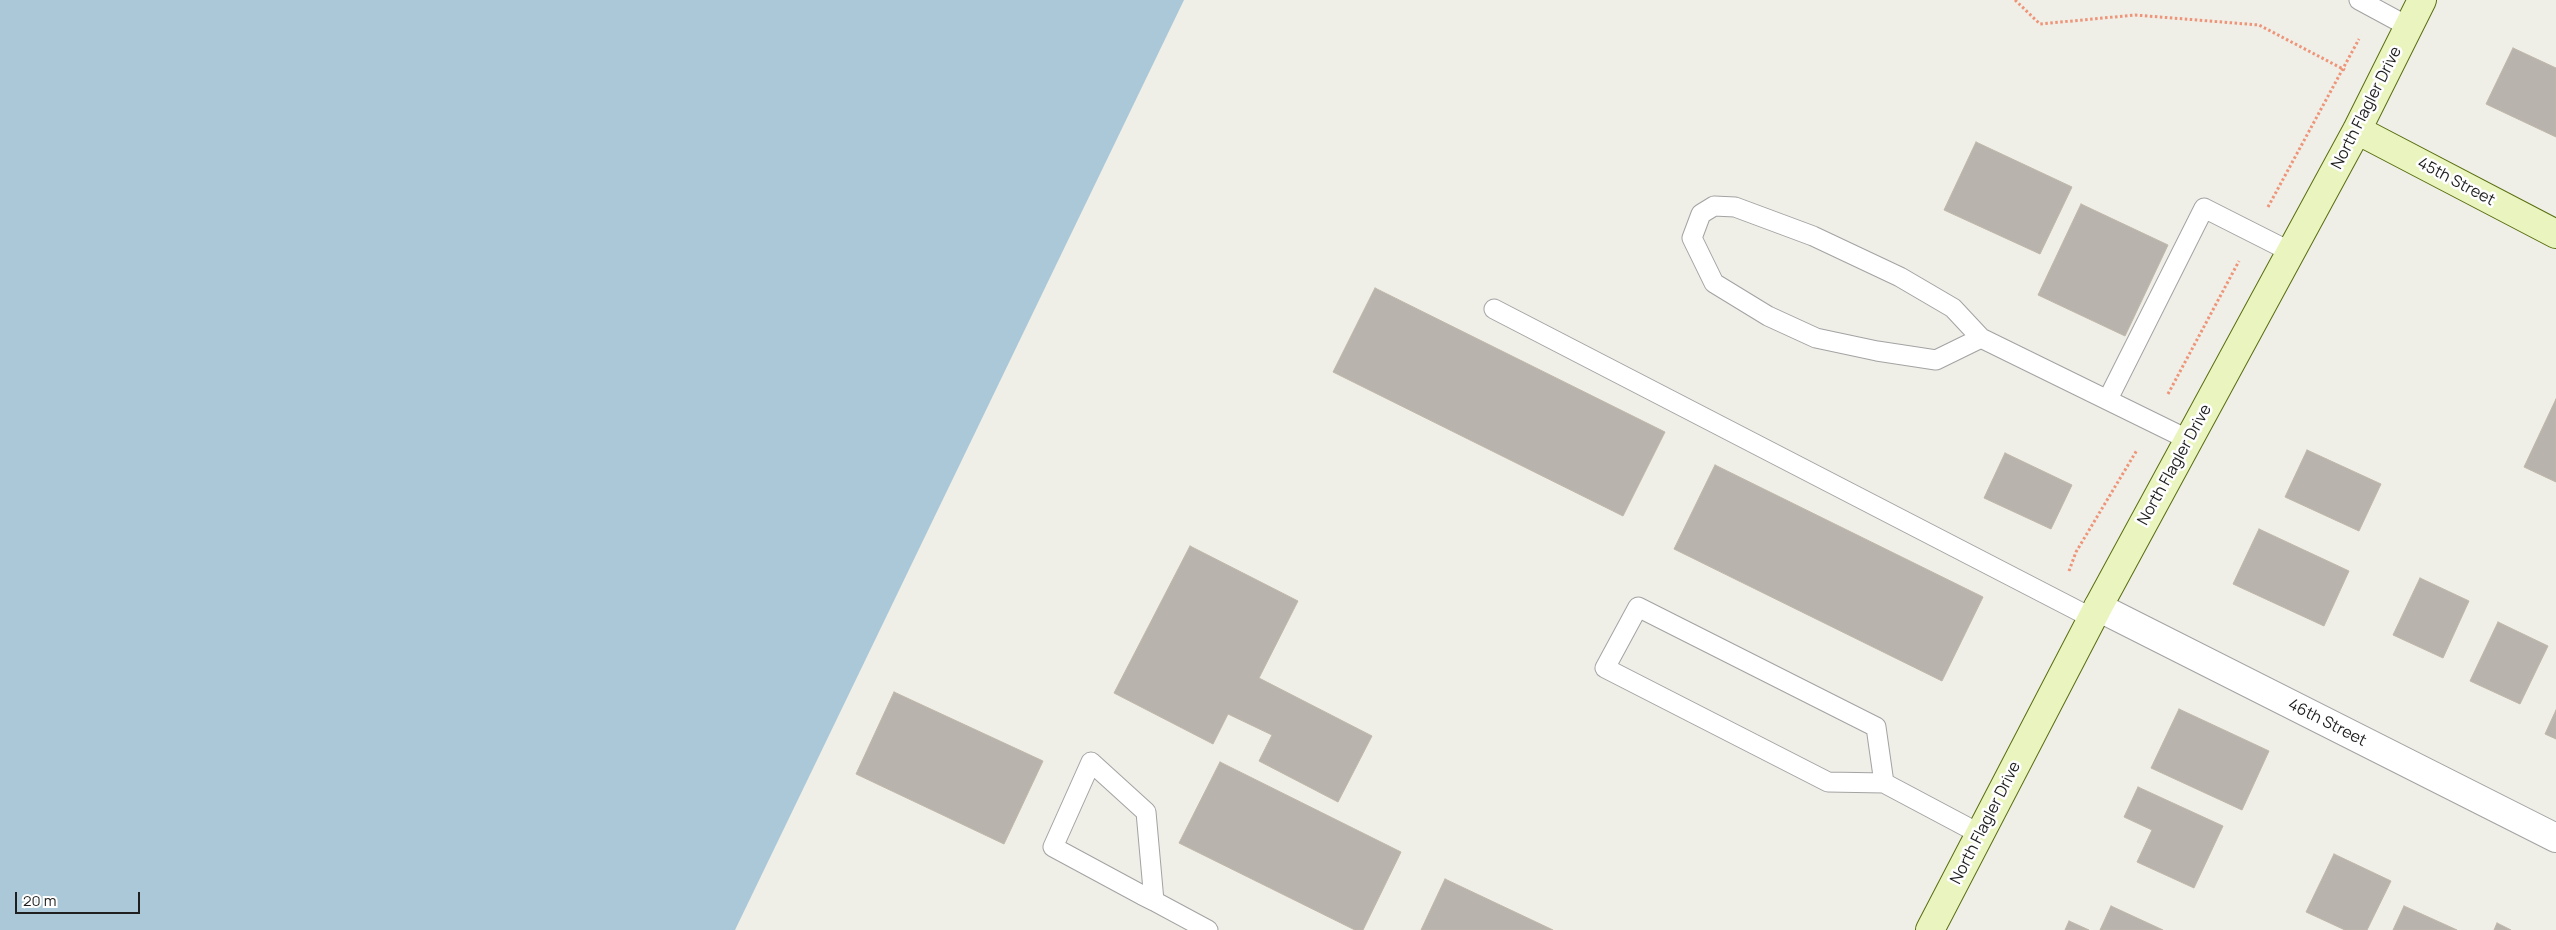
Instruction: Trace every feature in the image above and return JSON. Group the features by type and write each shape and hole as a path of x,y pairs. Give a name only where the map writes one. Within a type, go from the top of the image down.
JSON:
{"street":[{"name":"North Flagler Drive","path":"1930,930 2095,612 2291,252 2380,85 2422,0"},
{"name":"45th Street","path":"2356,130 2556,234"},
{"name":"46th Street","path":"2095,612 2556,838"}],"lane":[{"path":"2360,0 2409,26"},
{"path":"1981,338 1936,360 1877,351 1816,338 1768,316 1714,283 1692,238 1701,214 1714,206 1735,206 1813,236 1900,277 1953,308 1981,338 2189,440"},
{"path":"2108,399 2204,208 2291,252"},
{"path":"1494,309 2095,612"},
{"path":"1884,784 1876,727 1638,608 1605,668 1828,782 1884,784 1980,834"},
{"path":"1154,901 1146,812 1091,762 1053,847 1208,930"}],"path":[{"path":"2015,0 2040,24 2135,15 2258,25 2380,85"}],"water":[{"path":"0,0 1184,0 735,930 0,930"}],"building":[{"path":"2513,48 2556,68 2556,137 2486,104"},
{"path":"1976,142 2072,187 2040,254 1944,210"},
{"path":"2081,204 2168,245 2125,336 2038,295"},
{"path":"1375,288 1665,432 1623,516 1333,372"},
{"path":"2556,399 2556,482 2524,467"},
{"path":"2307,450 2381,484 2359,531 2285,497"},
{"path":"2005,453 2072,485 2051,529 1984,498"},
{"path":"1715,465 1983,597 1942,681 1674,549"},
{"path":"2259,529 2349,571 2324,626 2233,584"},
{"path":"1190,546 1298,601 1259,678 1372,736 1338,802 1259,761 1272,735 1228,714 1213,744 1114,693"},
{"path":"2420,578 2469,601 2443,658 2393,635"},
{"path":"2498,622 2548,646 2520,704 2470,681"},
{"path":"894,692 1043,761 1004,844 856,774"},
{"path":"2179,709 2269,751 2242,810 2151,768"},
{"path":"2556,710 2556,739 2545,734"},
{"path":"1220,762 1401,852 1363,930 1355,930 1179,843"},
{"path":"2138,787 2223,826 2194,888 2137,862 2152,830 2124,817"},
{"path":"2334,854 2391,881 2367,930 2345,930 2306,912"},
{"path":"1445,879 1553,930 1421,930"},
{"path":"2111,906 2163,930 2100,930"},
{"path":"2404,906 2457,930 2393,930"},
{"path":"2069,921 2089,930 2065,930"},
{"path":"2497,923 2511,930 2494,930"}]}
